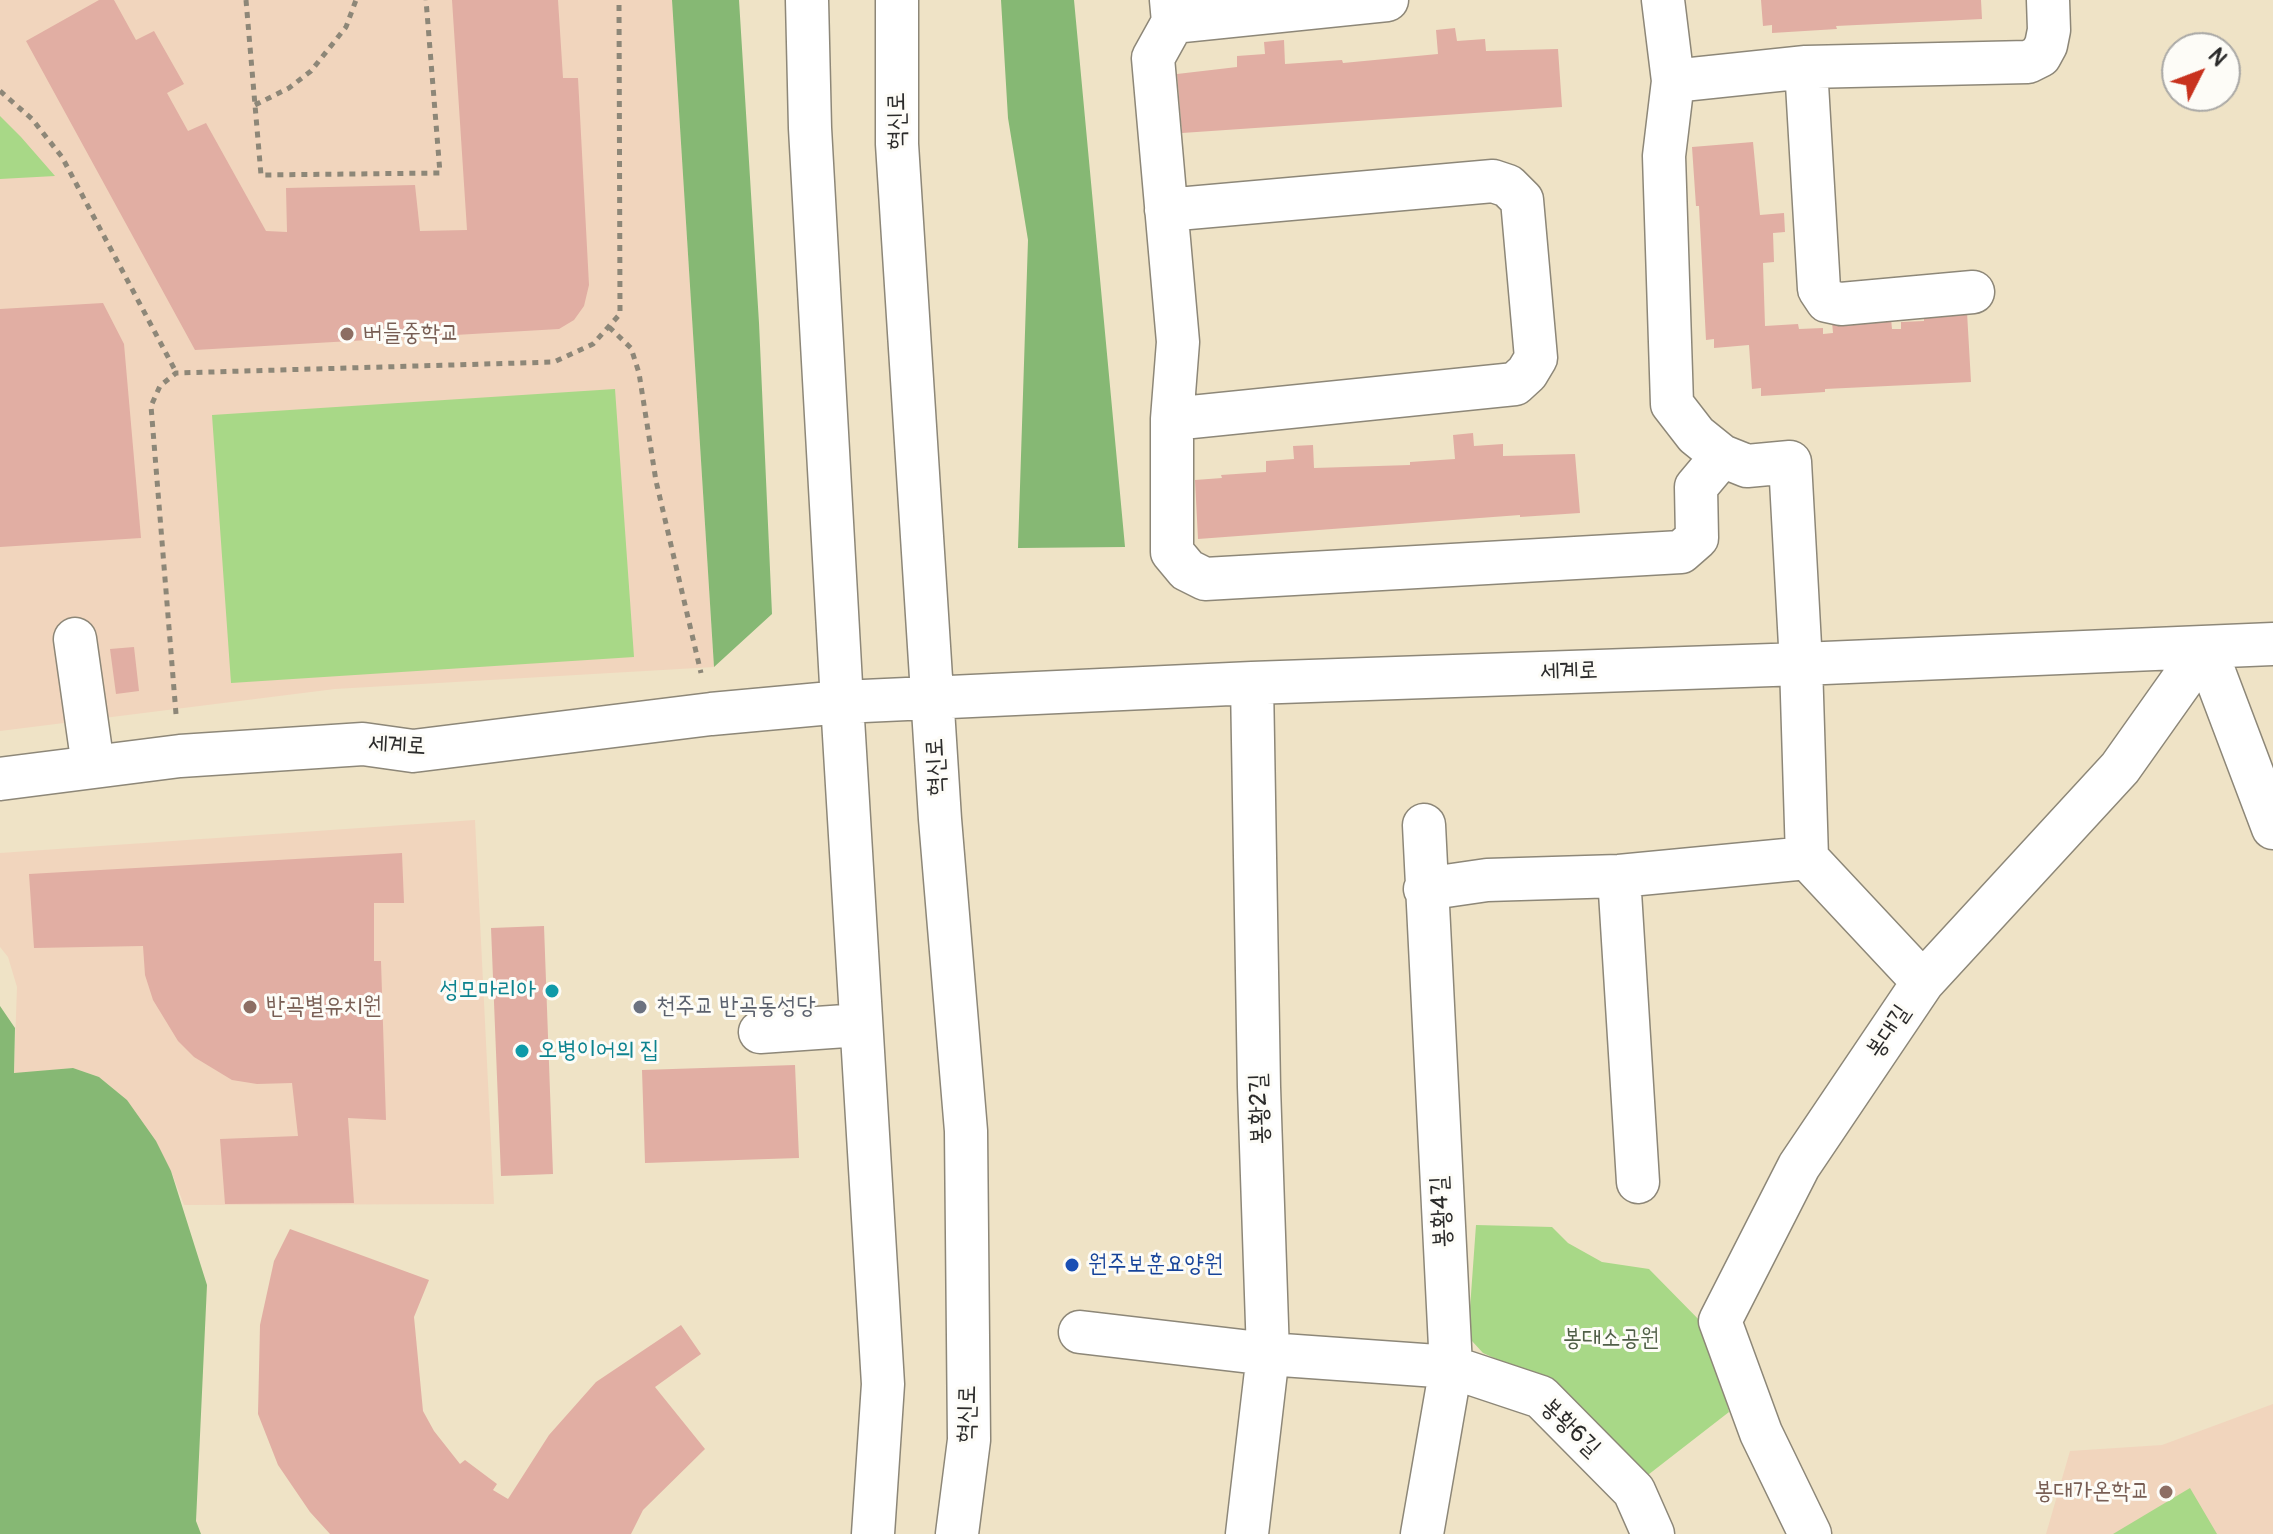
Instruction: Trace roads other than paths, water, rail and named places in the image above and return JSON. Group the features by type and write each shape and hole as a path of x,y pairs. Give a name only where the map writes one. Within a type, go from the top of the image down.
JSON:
{"street":[{"path":"807,0 810,128 883,1384 873,1534"},
{"name":"혁신로","path":"897,0 897,144 940,819 966,1131 969,1440 957,1534"},
{"path":"1387,0 1172,11 1153,58 1178,342 1172,419 1172,552 1187,570 1205,579 1681,552 1697,538 1696,487 1722,456"},
{"path":"1663,0 1673,81 1664,156 1672,404 1696,435 1722,456 1747,466 1790,462 1807,858 1923,982"},
{"path":"1673,81 1806,67 2028,62 2040,56 2046,45 2048,0"},
{"path":"1806,67 1819,289 1827,301 1841,304 1973,292"},
{"path":"1166,210 1493,181 1508,186 1522,200 1536,358 1527,373 1515,384 1172,419"},
{"path":"75,639 93,766"},
{"path":"2273,644 2205,648 2273,828"},
{"name":"세계로","path":"0,779 180,756 363,744 413,751 711,714 842,702 1252,683 2205,648"},
{"name":"봉대길","path":"1810,1534 1761,1433 1720,1321 1799,1166 1923,982 2120,768 2205,648"},
{"name":"봉황2길","path":"1247,1534 1268,1354 1252,683"},
{"name":"봉황4길","path":"1422,1534 1451,1367 1424,825"},
{"path":"1425,889 1487,880 1619,876 1807,858"},
{"path":"1619,876 1638,1182"},
{"path":"760,1032 860,1025"},
{"name":"봉황6길","path":"1080,1332 1268,1354 1451,1367 1541,1397 1634,1491 1653,1534"}],"place":[{"name":"버들중학교","path":"347,334"},
{"name":"성모마리아","path":"552,991"},
{"name":"반곡별유치원","path":"250,1007"},
{"name":"천주교 반곡동성당","path":"640,1007"},
{"name":"오병이어의 집","path":"522,1051"},
{"name":"원주보훈요양원","path":"1072,1265"},
{"name":"봉대가온학교","path":"2166,1492"}],"park label":[{"name":"봉대소공원","path":"1611,1339"}]}
